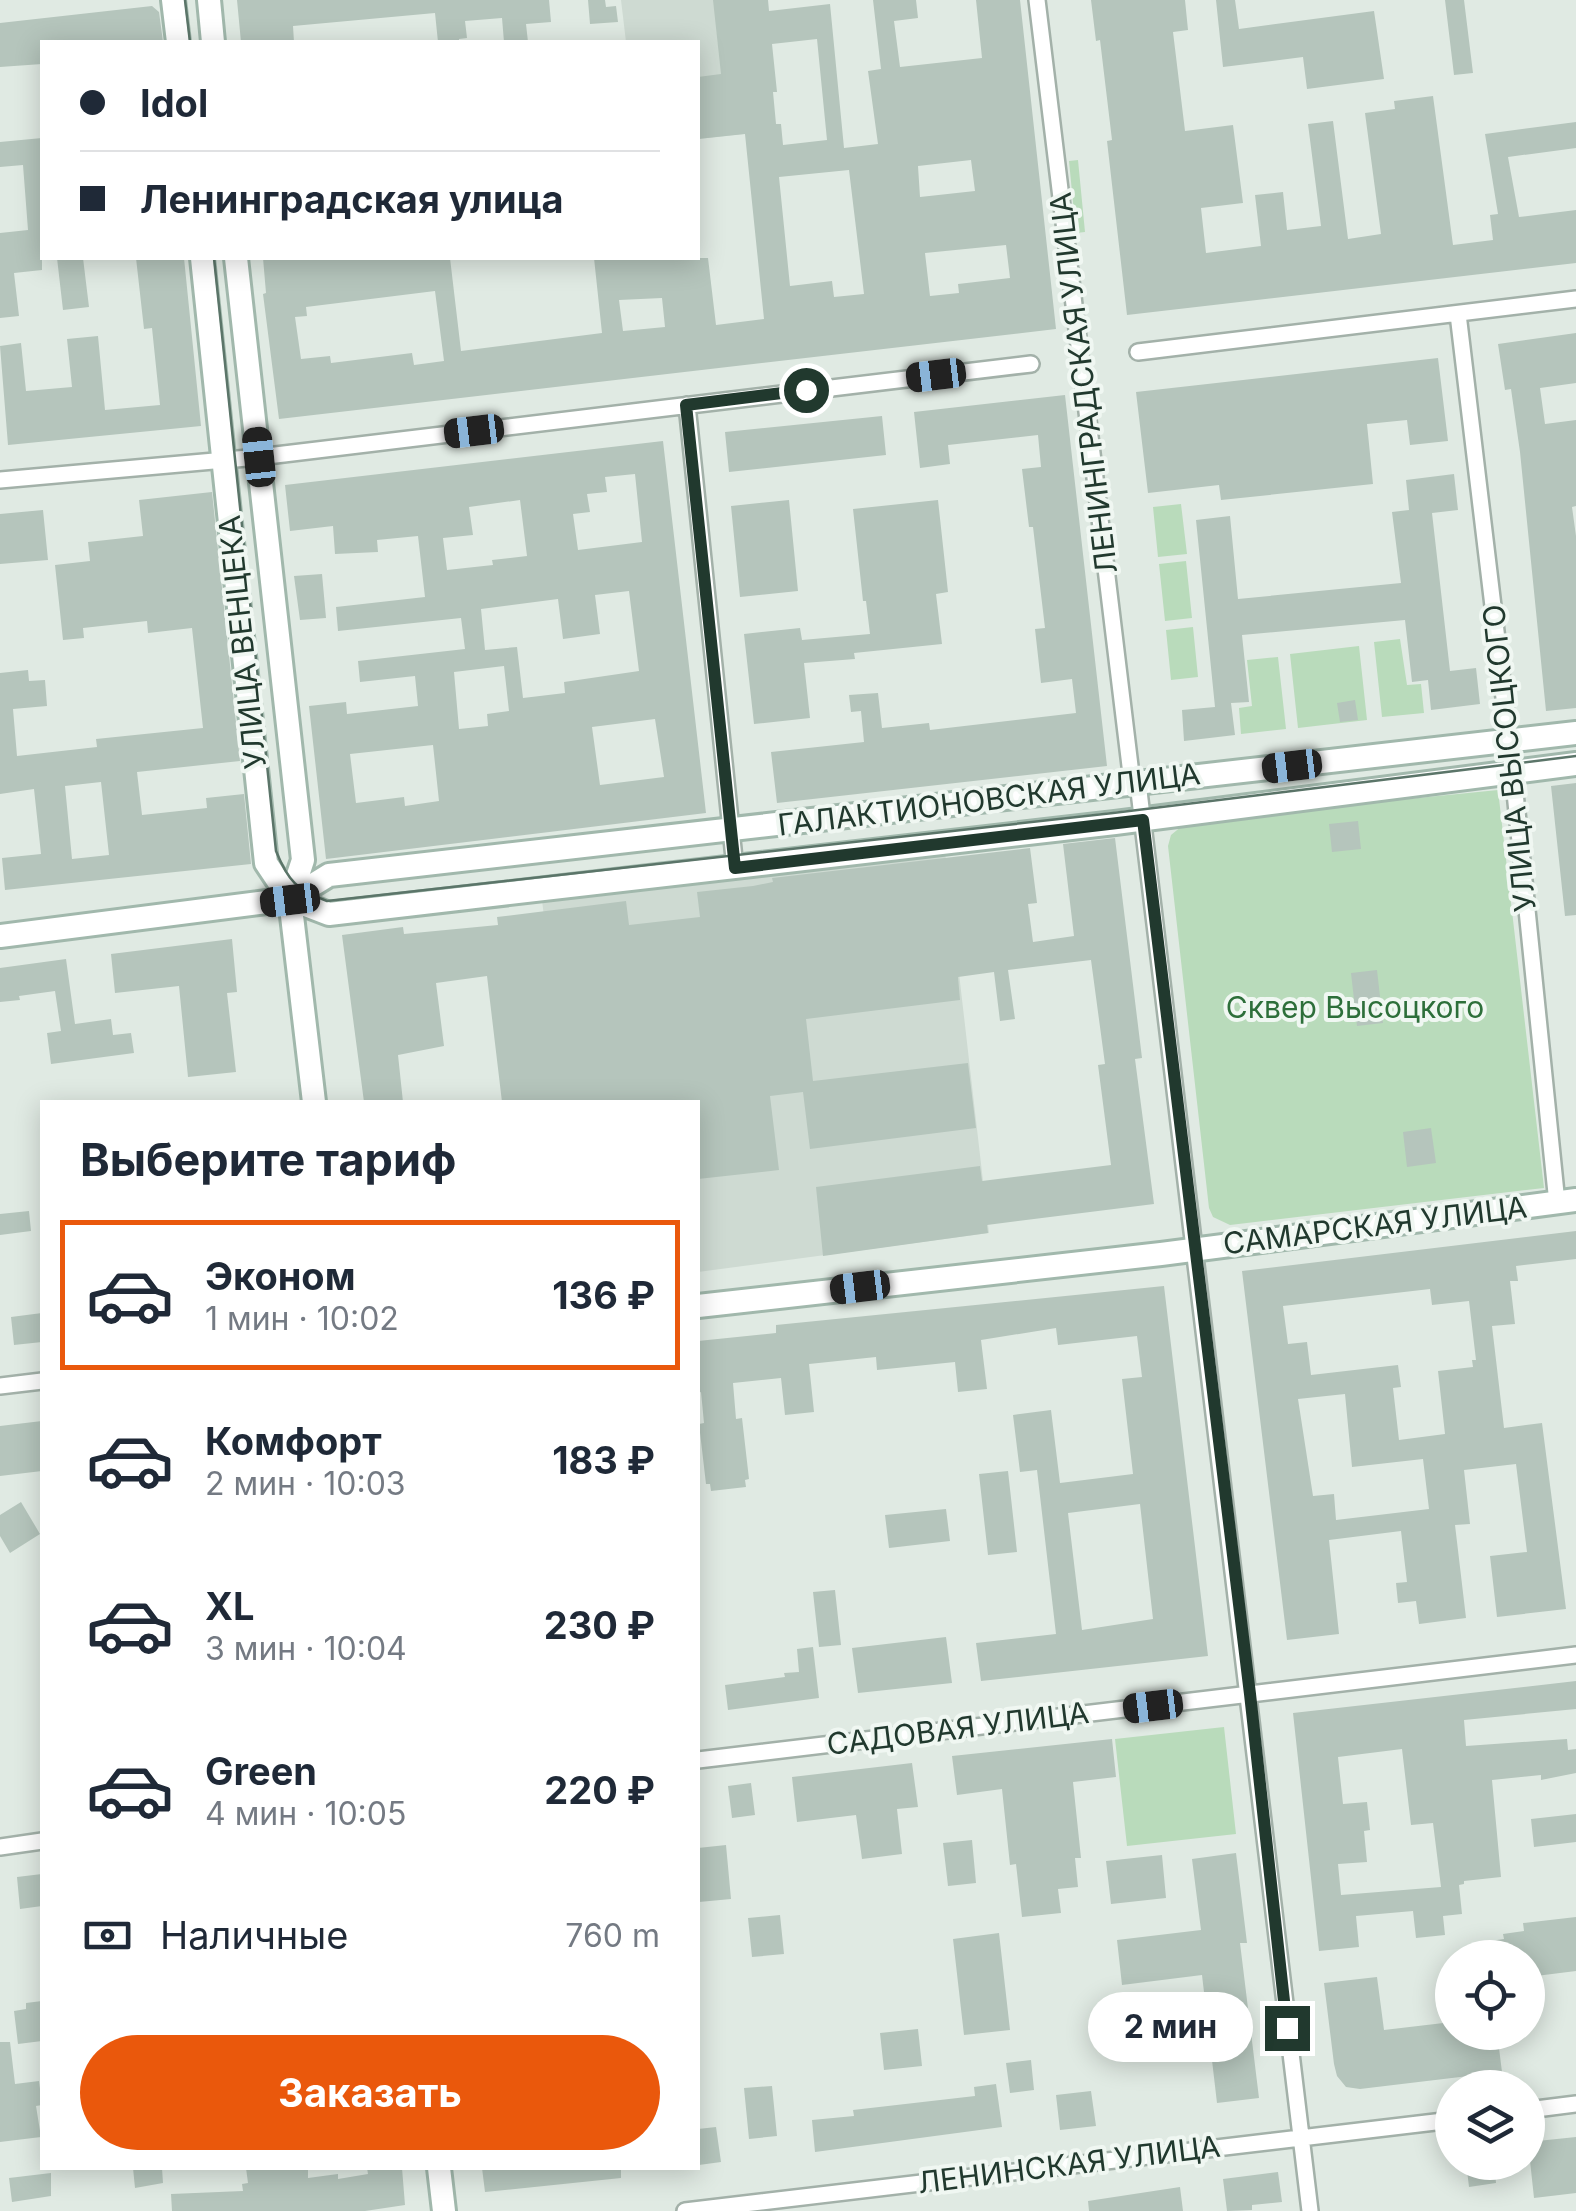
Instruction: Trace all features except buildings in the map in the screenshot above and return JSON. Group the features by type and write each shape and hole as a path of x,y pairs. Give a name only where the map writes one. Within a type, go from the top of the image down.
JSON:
{"main road":[{"path":"173,0 178,40"},
{"path":"209,0 213,40"},
{"name":"УЛИЦА ВЕНЦЕКА","path":"202,260 266,863 290,900"},
{"name":"УЛИЦА ВЕНЦЕКА","path":"236,260 303,860 290,900 314,1100"},
{"name":"ГАЛАКТИОНОВСКАЯ УЛИЦА","path":"0,936 290,900 329,875 730,830 1134,774 1576,733"},
{"name":"ГАЛАКТИОНОВСКАЯ УЛИЦА","path":"290,900 328,914 1143,820 1576,764"},
{"name":"САМАРСКАЯ УЛИЦА","path":"700,1306 1567,1202"},
{"path":"439,2170 444,2211"}],"street":[{"name":"ЛЕНИНГРАДСКАЯ УЛИЦА","path":"1037,0 1196,1249 1310,2211"},
{"path":"1138,352 1576,300"},
{"name":"УЛИЦА ВЫСОЦКОГО","path":"1458,314 1567,1202"},
{"path":"0,480 259,457 1031,364"},
{"path":"686,405 735,868"},
{"path":"0,1386 40,1381"},
{"name":"САДОВАЯ УЛИЦА","path":"700,1760 1576,1655"},
{"path":"0,1847 40,1841"},
{"path":"1545,2108 1576,2104"},
{"name":"ЛЕНИНСКАЯ УЛИЦА","path":"685,2211 1435,2122"}],"shaded area":[{"path":"621,0 748,0 761,132 700,139 700,40 626,40"},
{"path":"945,852 989,1233 700,1272 700,1100 566,1100 542,900"}],"green space":[{"path":"1078,160 1085,232 1076,233 1069,161"},
{"path":"1181,504 1187,554 1158,557 1153,507"},
{"path":"1186,561 1192,618 1165,621 1159,564"},
{"path":"1193,627 1198,677 1171,680 1166,630"},
{"path":"1400,639 1407,685 1421,684 1424,713 1382,717 1374,642"},
{"path":"1359,646 1367,720 1298,728 1290,654"},
{"path":"1278,657 1286,729 1241,734 1239,708 1252,706 1247,660"},
{"name":"Сквер Высоцкого","path":"1498,790 1544,1188 1230,1225 1213,1217 1168,846 1171,835 1188,821"},
{"path":"1224,1727 1236,1834 1127,1846 1115,1739"}],"tram line":[{"path":"185,0 190,40"},
{"path":"214,260 276,851 295,883 327,901 1113,813 1576,756"}],"route":[{"path":"806,390 686,405 735,868 1143,820 1287,2028"}]}
